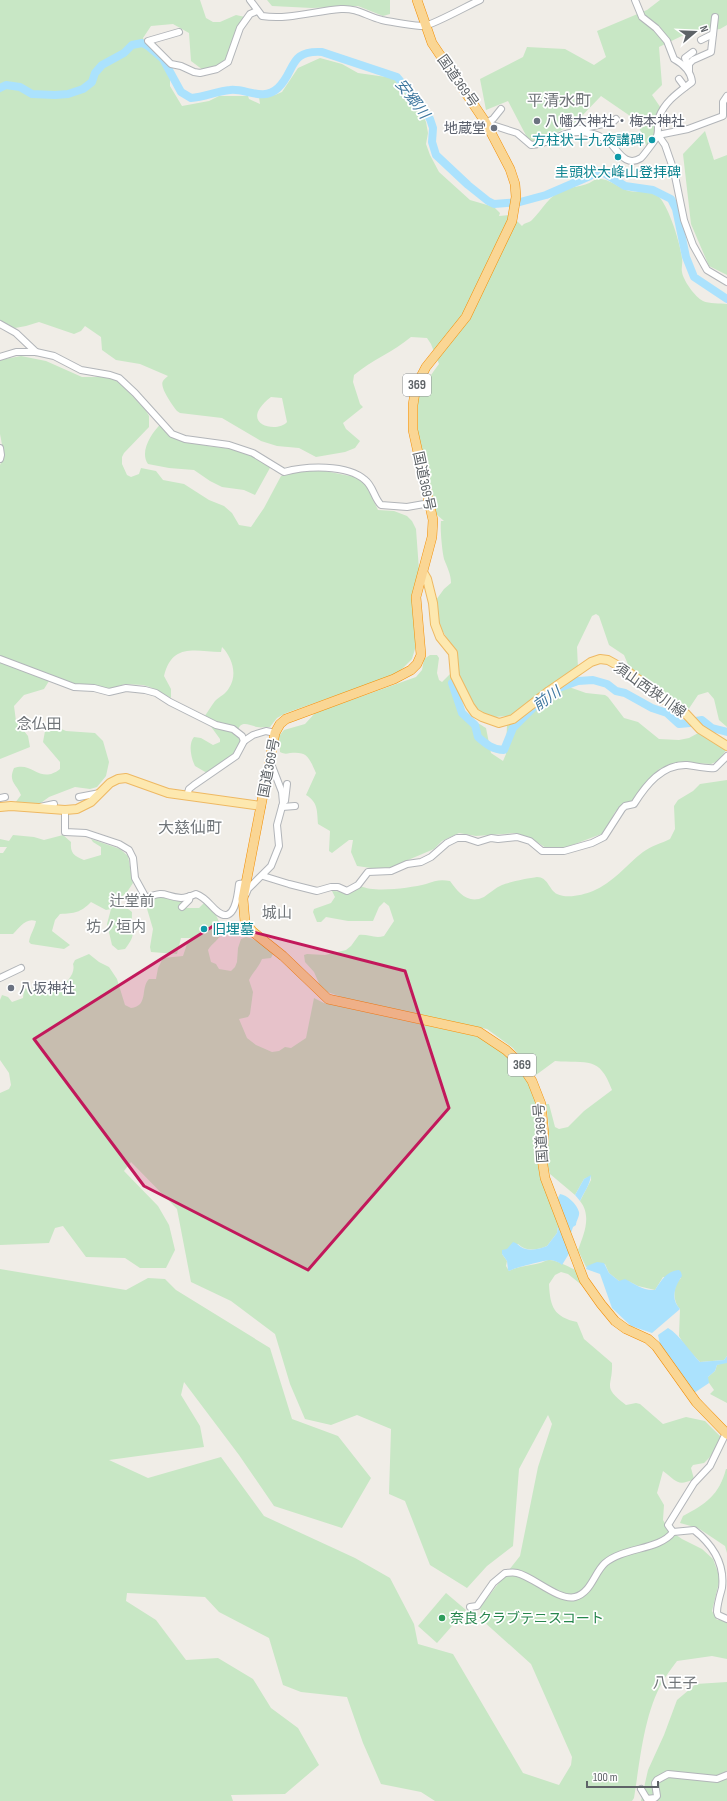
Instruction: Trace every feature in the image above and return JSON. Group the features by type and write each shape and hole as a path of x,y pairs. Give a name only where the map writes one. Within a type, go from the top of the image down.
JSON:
{"highway":[{"name":"国道369号","path":"417,0 432,43 486,122 510,169 515,184 516,197 512,220 466,317 426,367 416,386 413,405 414,430 432,520 432,537 416,597 421,655 417,664 411,670 394,679 286,719 280,724 275,733 269,759 243,899 245,922 253,932 283,956 328,999 479,1032 506,1050 520,1063 532,1081 541,1104 544,1134 542,1158 545,1178 584,1280 601,1304 616,1320 626,1329 648,1339 656,1346 696,1402 727,1433"}],"main road":[{"name":"須山西狭川線","path":"422,572 427,579 433,603 435,624 440,637 453,654 455,676 470,706 475,713 482,717 499,723 514,719 549,691 591,662 600,659 608,660 626,670 646,684 669,704 686,714 700,729 727,746"},
{"path":"0,807 64,810 84,806 110,783 118,779 126,778 168,793 261,806"}],"street":[{"path":"250,0 262,16 274,17 302,15 342,9 357,9 375,18 393,23 425,26 480,0"},
{"path":"635,0 642,17 660,33 670,46 674,59 689,68"},
{"path":"179,32 148,41 171,64 200,73 217,69 228,62 240,28 250,14 257,11"},
{"path":"689,68 693,60 711,52 715,17"},
{"path":"701,40 713,34"},
{"path":"571,132 594,134 609,142 622,158 631,161 641,158 658,136 659,118 666,104 671,98 692,82 685,58 693,52"},
{"path":"679,79 685,87"},
{"path":"658,136 688,129 725,116 723,102 727,96"},
{"path":"486,122 493,119 500,109"},
{"path":"486,122 517,133 531,145 538,144 571,132 613,122 616,119"},
{"path":"658,136 665,145 674,171 684,220 692,245 707,270 727,282"},
{"path":"0,324 16,333 36,352"},
{"path":"0,357 16,352 36,352 54,356 81,370 119,378 140,398 172,434 185,439 229,445 253,453 284,472 314,467 332,468 357,475 365,480 381,505 407,507 430,504"},
{"path":"0,448 0,459"},
{"path":"0,659 74,688 94,688 109,692 126,688 156,693 170,702 216,725 233,730 242,736 244,741"},
{"path":"188,796 189,789 236,756 244,741 253,735 266,731 275,733"},
{"path":"263,876 317,891 331,887 347,891 358,885 368,872 391,871 407,864 420,862 431,857 447,843 457,838 466,838 478,842 491,838 498,839 517,837 530,841 542,850 564,851 604,838 622,809 625,806 634,804 648,784 669,767 678,765 715,768 727,756"},
{"path":"243,899 248,889 263,876 271,866 279,846 277,825 282,805 282,792 269,759"},
{"path":"282,805 286,800 287,784"},
{"path":"79,797 100,793"},
{"path":"39,808 41,806 54,804"},
{"path":"282,805 295,806"},
{"path":"64,810 65,832 86,833 119,844 129,850 133,858 134,878 146,898 158,893 164,893 182,898 196,894 202,896 218,912 224,915 230,914 235,907 239,884 246,883"},
{"path":"182,907 189,900 190,896"},
{"path":"0,978 21,968"},
{"path":"673,1532 668,1525 694,1483 710,1466 727,1433"},
{"path":"470,1607 477,1606 493,1583 505,1573 517,1573 562,1596 575,1597 588,1588 604,1564 614,1558 664,1540 673,1532 694,1530 704,1538 721,1562 725,1579 717,1612"},
{"path":"717,1612 727,1615"},
{"path":"717,1612 718,1615 727,1619"},
{"path":"641,1789 647,1799 655,1798 657,1796 655,1783 657,1780 668,1774 717,1779 727,1775"}],"highlighted area":[{"path":"218,923 405,971 449,1108 308,1270 144,1186 34,1039"}],"green space":[{"path":"0,0 200,0 206,18 213,22 220,22 236,15 245,17 234,56 219,66 203,70 191,61 189,33 173,24 151,26 143,38 150,52 159,59 167,70 170,79 170,86 182,106 209,101 219,96 248,96 249,99 260,104 259,97 275,95 282,92 298,68 320,58 342,64 358,73 393,78 420,109 426,122 428,133 426,144 439,172 470,200 494,207 500,213 499,216 511,215 522,226 530,222 554,195 569,188 587,184 596,179 609,181 629,191 654,193 661,199 665,206 677,235 681,253 682,272 687,284 696,296 705,302 727,304 727,727 719,720 714,699 708,692 698,695 688,710 667,700 629,667 624,655 609,645 599,616 596,614 592,616 577,647 578,668 518,712 508,716 494,717 482,713 476,707 464,688 458,671 456,652 438,624 436,600 444,589 451,583 451,580 444,559 442,545 441,521 444,521 436,514 422,460 417,432 416,419 418,400 432,373 439,364 427,338 411,337 354,375 353,382 360,404 363,407 343,423 346,429 360,441 355,448 345,452 316,457 299,448 277,446 261,441 222,418 180,413 170,401 163,388 163,381 168,376 140,364 116,360 102,350 101,337 85,326 81,331 74,334 39,322 15,328 0,321","holes":["271,397 282,398 287,422 275,427 262,424 258,420 257,414 261,406"]},
{"path":"267,0 390,0 390,14 383,16 358,6 312,8 272,6"},
{"path":"660,0 727,0 727,25 720,29 688,33 659,47 662,85 652,95 667,117 649,152 636,120 601,96 577,121 538,144 531,145 508,101 486,110 480,79 523,57 527,47 565,49 594,65 606,57 597,31 647,10"},
{"path":"705,131 714,160 727,155 727,275 709,266 691,224 683,154"},
{"path":"21,356 46,361 82,377 106,377 118,381 145,409 149,416 149,427 122,457 122,464 127,475 131,477 139,474 141,468 156,471 163,480 184,484 209,500 224,506 232,513 239,525 251,527 264,508 281,476 296,471 315,469 360,478 365,483 378,510 394,511 407,516 412,521 416,529 419,570 415,649 412,659 397,674 286,713 277,718 270,727 259,727 246,724 241,725 238,730 240,737 239,744 232,756 207,773 195,766 191,755 191,743 194,737 201,738 213,745 220,742 220,739 204,717 215,701 228,690 232,683 233,666 229,656 222,647 221,652 193,650 185,651 172,658 164,676 171,689 171,698 143,685 125,684 109,689 49,681 44,689 24,695 14,706 16,721 28,736 30,747 0,759 0,465 4,455 0,434 0,360"},
{"path":"161,424 171,436 208,446 240,450 271,466 255,495 244,490 222,487 194,470 169,468 148,464 145,454 146,448 154,432"},
{"path":"430,655 437,655 439,658 437,673 439,680 442,682 452,672 461,693 457,699 458,704 464,713 486,728 491,753 503,761 506,754 507,724 533,709 541,701 561,688 569,687 586,693 605,695 624,718 638,722 659,739 679,740 689,738 700,732 727,749 718,761 711,764 679,762 659,769 631,802 621,806 615,812 604,833 567,847 546,848 534,840 516,833 476,836 459,833 442,841 434,849 408,860 400,866 385,870 357,866 351,852 353,840 349,840 332,853 329,851 330,831 318,824 315,804 306,795 316,773 304,754 285,754 280,752 279,736 284,730 305,724 315,713 416,677 422,670 424,659"},
{"path":"50,724 66,731 95,733 103,741 109,762 106,776 97,787 90,789 75,787 49,797 38,805 15,803 21,795 12,780 14,768 26,767 47,775 60,769 60,762 43,742 45,731"},
{"path":"727,780 727,1356 724,1360 700,1362 685,1346 679,1336 680,1309 677,1306 674,1293 676,1285 681,1278 663,1277 655,1290 638,1286 628,1281 619,1281 609,1273 605,1264 586,1267 578,1250 586,1225 586,1213 580,1201 591,1180 591,1176 584,1179 575,1195 550,1174 547,1162 549,1126 546,1104 549,1104 555,1127 559,1129 568,1127 584,1111 612,1090 602,1071 597,1066 584,1062 555,1061 536,1075 513,1048 487,1029 347,999 322,990 314,972 305,962 304,955 325,955 346,950 359,935 378,937 384,936 394,921 389,906 384,902 379,907 373,921 348,921 326,917 321,922 317,922 313,912 314,909 331,903 335,897 332,891 348,892 361,886 374,889 402,888 419,886 443,880 450,881 464,896 478,899 505,884 537,877 544,879 554,892 565,896 575,896 593,891 613,879 646,850 670,839 675,829 674,806 678,800 693,791 700,784"},
{"path":"13,835 34,837 44,840 63,835 71,842 73,854 84,860 101,855 101,847 91,839 120,849 128,856 133,883 127,892 116,902 117,906 123,905 132,912 133,935 125,949 118,950 112,945 107,924 111,909 106,910 91,902 77,912 60,914 55,920 52,931 70,945 64,949 31,944 29,942 30,936 36,921 32,920 29,920 20,926 13,934 0,934 0,853 3,853 7,847 0,847 0,839 9,841"},
{"path":"160,896 180,900 184,908 199,908 204,903 213,910 222,931 220,937 208,950 211,962 216,964 219,969 231,971 235,967 241,939 246,937 261,943 273,954 271,958 262,959 252,974 249,980 253,992 250,1014 248,1017 239,1019 247,1038 256,1045 272,1052 279,1051 285,1047 291,1048 306,1038 314,998 324,1003 479,1037 506,1053 520,1066 535,1092 539,1108 541,1138 559,1220 557,1233 547,1246 532,1250 521,1247 518,1244 502,1254 507,1261 506,1266 509,1271 551,1260 578,1271 583,1286 568,1274 561,1272 555,1275 549,1284 552,1305 558,1314 569,1320 577,1322 584,1339 612,1363 610,1386 613,1394 626,1405 636,1403 640,1404 663,1424 686,1417 705,1421 720,1436 720,1443 709,1458 704,1463 693,1465 691,1468 694,1479 680,1483 663,1471 657,1493 664,1505 663,1520 669,1530 682,1539 702,1549 713,1559 720,1578 712,1611 717,1620 727,1619 727,1659 712,1656 677,1661 666,1676 651,1708 647,1722 634,1798 632,1801 435,1801 421,1792 381,1784 363,1743 347,1697 301,1692 283,1685 269,1638 219,1612 205,1597 127,1593 126,1601 156,1620 186,1660 218,1658 253,1679 271,1708 298,1728 319,1765 285,1794 231,1795 233,1801 0,1801 0,1269 126,1290 148,1278 165,1279 176,1290 270,1348 292,1419 338,1436 371,1478 342,1528 274,1506 239,1455 184,1382 181,1395 200,1426 204,1447 109,1460 148,1478 221,1457 264,1516 355,1558 390,1578 414,1624 418,1644 453,1654 523,1773 559,1785 571,1765 572,1757 531,1664 482,1620 480,1607 520,1556 538,1467 552,1424 548,1415 519,1469 513,1546 487,1566 467,1588 430,1565 405,1501 389,1494 391,1429 357,1415 331,1425 305,1419 290,1384 275,1334 231,1301 191,1282 177,1209 131,1162 124,1171 158,1206 169,1225 175,1250 166,1268 140,1268 125,1258 86,1257 63,1226 55,1228 49,1243 0,1245 0,1093 9,1089 11,1085 9,1073 0,1060 0,1000 2,995 8,997 12,1002 23,998 24,989 26,988 42,993 53,988 60,989 68,981 72,974 75,960 89,954 99,962 109,967 117,979 125,1005 131,1008 137,1007 142,1000 146,983 149,979 156,979 158,968 163,958 183,956 188,941 191,938 181,938 177,954 151,952 150,947 153,929 145,902"},
{"path":"727,1363 727,1403 710,1394 714,1390 707,1380 708,1377 715,1371 717,1365"},
{"path":"726,1469 727,1553 725,1546 698,1528 680,1523 683,1516 705,1503 710,1498 720,1486"},
{"name":"奈良クラブテニスコート","path":"446,1593 466,1610 437,1643 418,1626"},
{"path":"727,1682 727,1801 641,1801 648,1770 664,1735 677,1700 696,1684"}],"water":[{"path":"591,1175 580,1201 575,1195 584,1179"},
{"path":"560,1194 571,1200 579,1212 576,1225 573,1227 570,1236 558,1203"},
{"path":"559,1220 570,1252 562,1265 551,1260 530,1264 509,1271 508,1270 507,1261 502,1254 502,1250 507,1249 513,1242 524,1249 531,1250 547,1246 557,1233"},
{"path":"597,1262 604,1263 609,1273 619,1281 625,1279 639,1287 651,1290 655,1290 667,1274 679,1270 682,1276 677,1284 674,1297 680,1309 652,1333 631,1326 612,1308 600,1274 586,1269 587,1266"},
{"path":"668,1328 700,1362 724,1360 727,1356 727,1363 717,1365 715,1371 708,1377 709,1383 694,1393 660,1344 658,1335"}],"waterway":[{"name":"安郷川","path":"0,88 6,85 20,87 32,94 68,94 83,89 92,82 95,73 102,65 124,53 132,45 142,43 148,46 163,59 181,92 191,98 230,90 254,94 266,94 278,88 288,75 294,63 303,54 322,52 397,77 423,108 430,119 433,128 432,142 436,155 468,185 494,204 520,202 546,195 590,176 597,171 604,173 625,186 653,190 671,199 676,209 686,257 694,277 727,299"},
{"name":"前川","path":"552,693 556,689 578,681 593,680 607,684 616,691 625,693 652,708 667,713 679,724 690,723"},
{"name":"前川","path":"452,683 462,713 475,725 478,737 496,749 504,750 513,728 536,705"},
{"name":"前川","path":"696,721 702,720 712,728 727,732"}],"place":[{"name":"八幡大神社・梅本神社","path":"537,121"},
{"name":"地蔵堂","path":"494,128"},
{"name":"方柱状十九夜講碑","path":"652,140"},
{"name":"圭頭状大峰山登拝碑","path":"618,157"},
{"name":"旧埋墓","path":"204,929"},
{"name":"八坂神社","path":"11,988"},
{"name":"奈良クラブテニスコート","path":"442,1618"}],"district":[{"name":"平清水町","path":"559,101"},
{"name":"念仏田","path":"39,724"},
{"name":"大慈仙町","path":"190,828"},
{"name":"辻堂前","path":"132,901"},
{"name":"城山","path":"277,913"},
{"name":"坊ノ垣内","path":"116,927"},
{"name":"八王子","path":"675,1683"}]}
